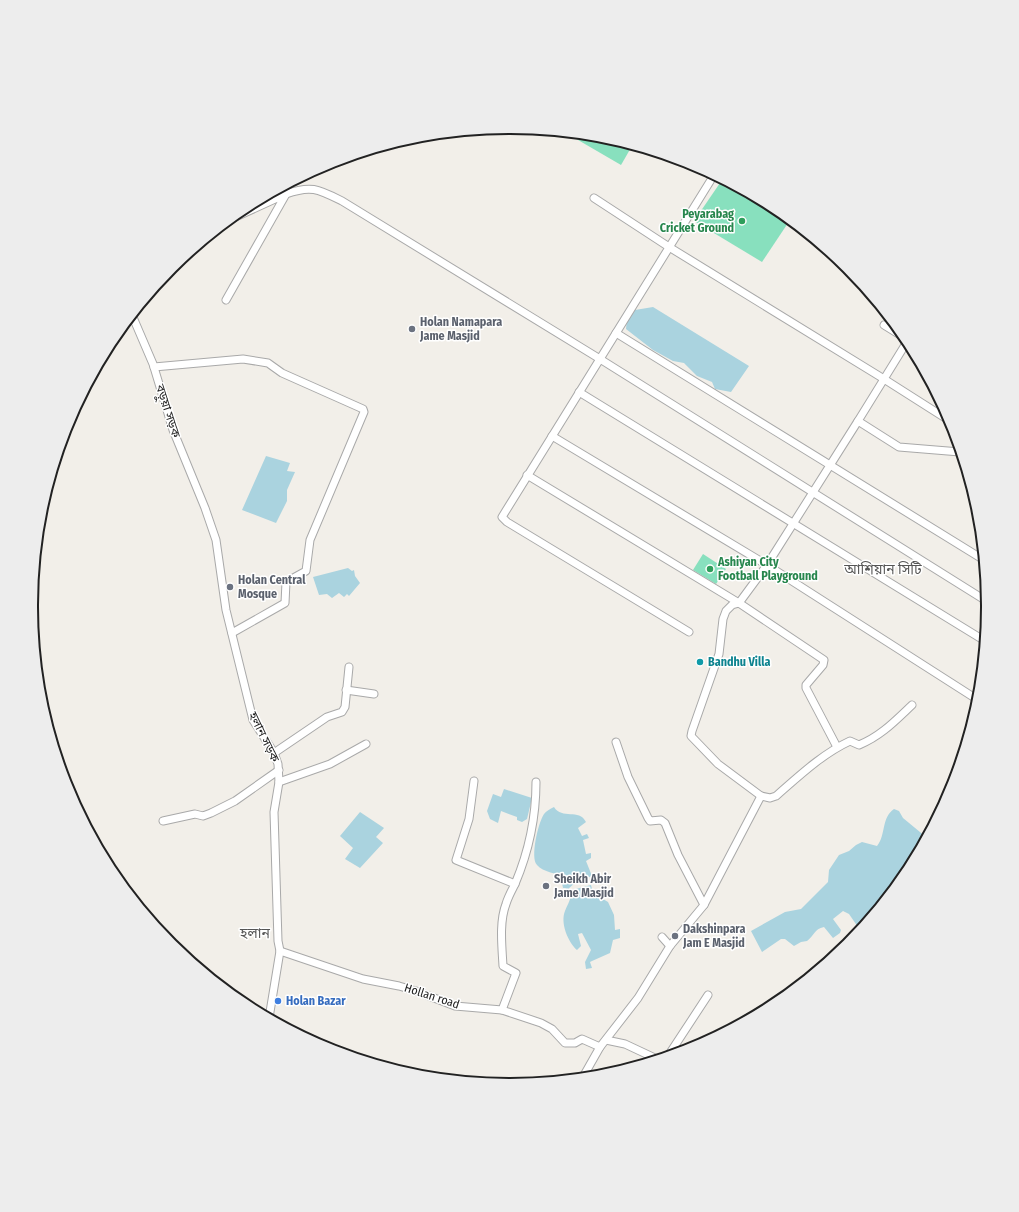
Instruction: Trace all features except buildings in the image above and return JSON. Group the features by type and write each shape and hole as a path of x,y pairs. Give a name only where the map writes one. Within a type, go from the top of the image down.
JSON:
{"street":[{"path":"689,632 502,517 711,180"},
{"path":"265,204 297,189 313,189 342,200 600,359 981,597"},
{"path":"226,300 286,194"},
{"path":"594,198 669,247 940,415"},
{"name":"বড়ুয়া সড়ক","path":"134,320 154,367 173,430 205,508"},
{"path":"884,325 892,329"},
{"path":"616,333 978,556"},
{"path":"904,347 767,565 739,603 732,605 726,611 723,619 719,654 691,736 718,764 761,796 770,798 776,796 808,768 837,747 850,741 859,745 872,740 886,731 912,704"},
{"path":"154,367 243,359 257,360 268,363 282,373 363,409 364,412 310,540 306,571 286,582 285,603 232,633"},
{"path":"579,392 793,522 980,638"},
{"path":"858,421 899,447 955,452"},
{"path":"552,436 767,565 972,696"},
{"path":"527,476 739,603 824,660 823,665 806,688 837,747"},
{"name":"হলান সড়ক","path":"205,508 216,540 226,610 253,720 274,753 279,770 279,782 274,812 278,941 280,951 270,1012"},
{"path":"274,753 327,717 342,712 344,707 349,667"},
{"path":"346,690 374,694"},
{"path":"616,742 628,777 648,818 650,821 661,820 665,823 678,855 704,905"},
{"path":"279,782 330,764 366,744"},
{"path":"163,821 196,814 203,816 211,813 235,801 279,770"},
{"path":"474,781 469,819 456,860 515,884"},
{"path":"502,1010 516,973 505,969 503,966 502,919 505,904 523,866 536,812 536,782"},
{"path":"587,1070 600,1047 638,998 670,946 704,905 761,796"},
{"path":"662,937 670,946"},
{"name":"Hollan road","path":"280,951 363,979 411,989 455,1006 502,1010 541,1023 552,1029 565,1043 575,1043 582,1039 600,1047"},
{"path":"673,1048 708,994"},
{"path":"606,1040 625,1044 650,1056"}],"green space":[{"path":"578,140 629,150 621,165"},
{"name":"Peyarabag Cricket Ground","path":"719,184 745,198 787,225 762,262 694,221"},
{"name":"Ashiyan City Football Playground","path":"703,554 726,569 716,584 693,570"}],"water":[{"path":"653,307 749,366 731,392 715,389 712,382 697,376 684,363 673,361 653,350 626,329 627,319 635,310"},
{"path":"266,456 290,463 287,471 295,472 287,490 287,501 276,523 242,510"},
{"path":"348,568 352,571 354,570 355,576 360,583 349,596 347,594 344,597 339,593 332,598 327,594 319,595 313,577"},
{"path":"504,789 532,798 527,819 522,822 517,820 517,817 501,811 498,823 490,819 487,811 493,794 501,797"},
{"path":"554,807 561,813 583,818 586,822 578,828 582,836 587,834 589,838 583,840 586,854 591,853 591,858 586,861 592,876 576,882 568,889 563,888 562,883 566,876 543,869 537,865 535,861 534,855 539,825 545,813"},
{"path":"894,809 899,811 903,818 922,834 902,868 864,917 856,925 849,914 843,911 833,919 841,930 840,933 833,938 824,927 816,931 807,941 801,942 794,946 785,939 781,939 762,952 751,931 785,912 801,909 828,882 829,870 839,855 849,851 862,842 877,846 882,837 885,822"},
{"path":"360,812 384,828 376,837 383,843 360,868 345,859 353,848 340,836"},
{"path":"591,885 593,893 608,902 614,915 615,930 620,929 620,938 613,940 610,953 590,962 592,968 586,969 585,962 591,950 582,933 578,934 581,946 577,950 574,947 564,927 564,916 572,890"}],"place":[{"name":"Peyarabag Cricket Ground","path":"742,221"},
{"name":"Holan Namapara Jame Masjid","path":"412,329"},
{"name":"Ashiyan City Football Playground","path":"710,569"},
{"name":"Holan Central Mosque","path":"230,587"},
{"name":"Bandhu Villa","path":"700,662"},
{"name":"Sheikh Abir Jame Masjid","path":"546,886"},
{"name":"Dakshinpara Jam E Masjid","path":"675,936"},
{"name":"Holan Bazar","path":"278,1001"}],"district":[{"name":"আশিয়ান সিটি","path":"883,569"},
{"name":"হলান","path":"255,933"}]}
